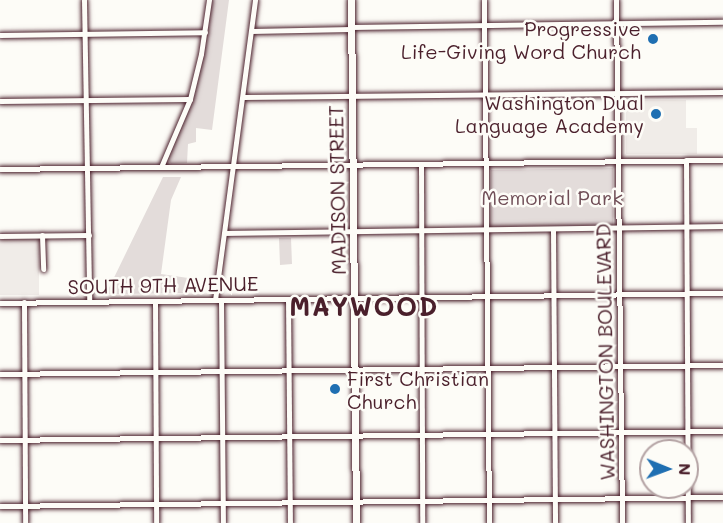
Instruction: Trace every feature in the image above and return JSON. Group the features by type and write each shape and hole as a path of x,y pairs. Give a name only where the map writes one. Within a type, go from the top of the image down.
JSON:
{"main road":[{"name":"MADISON STREET","path":"351,0 356,523"}],"street":[{"path":"84,0 89,302"},
{"path":"160,167 190,99 205,32 209,0"},
{"path":"223,523 222,371 218,300 255,0"},
{"path":"483,0 489,523"},
{"name":"WASHINGTON BOULEVARD","path":"616,0 621,523"},
{"path":"251,31 723,22"},
{"path":"0,35 205,32"},
{"path":"243,97 723,92"},
{"path":"0,101 190,99"},
{"path":"686,160 687,439"},
{"path":"0,169 723,160"},
{"path":"421,165 422,523"},
{"path":"225,233 723,226"},
{"path":"553,229 555,523"},
{"path":"42,235 43,269"},
{"path":"0,236 89,235"},
{"name":"SOUTH 9TH AVENUE","path":"0,303 723,293"},
{"path":"288,299 290,523"},
{"path":"155,301 156,523"},
{"path":"24,302 25,523"},
{"path":"0,374 723,365"},
{"path":"0,440 723,431"},
{"path":"699,497 723,497"},
{"path":"0,506 639,498"},
{"path":"688,499 688,523"}],"shaded area":[{"name":"Washington Dual Language Academy","path":"626,100 686,100 686,128 697,128 697,154 626,154"},
{"path":"0,239 39,239 39,295 0,295"}],"green space":[{"path":"212,0 229,0 212,130 196,128 196,142 188,144 187,163 171,164 167,158 185,118 199,74"},
{"name":"Memorial Park","path":"613,168 613,225 490,227 491,170"},
{"path":"163,177 181,177 171,200 161,274 188,278 186,293 106,294"},
{"path":"279,238 291,238 292,264 280,265"}],"place":[{"name":"Progressive Life-Giving Word Church","path":"653,39"},
{"name":"Washington Dual Language Academy","path":"656,114"},
{"name":"First Christian Church","path":"335,389"}],"district":[{"name":"MAYWOOD","path":"364,307"}]}
